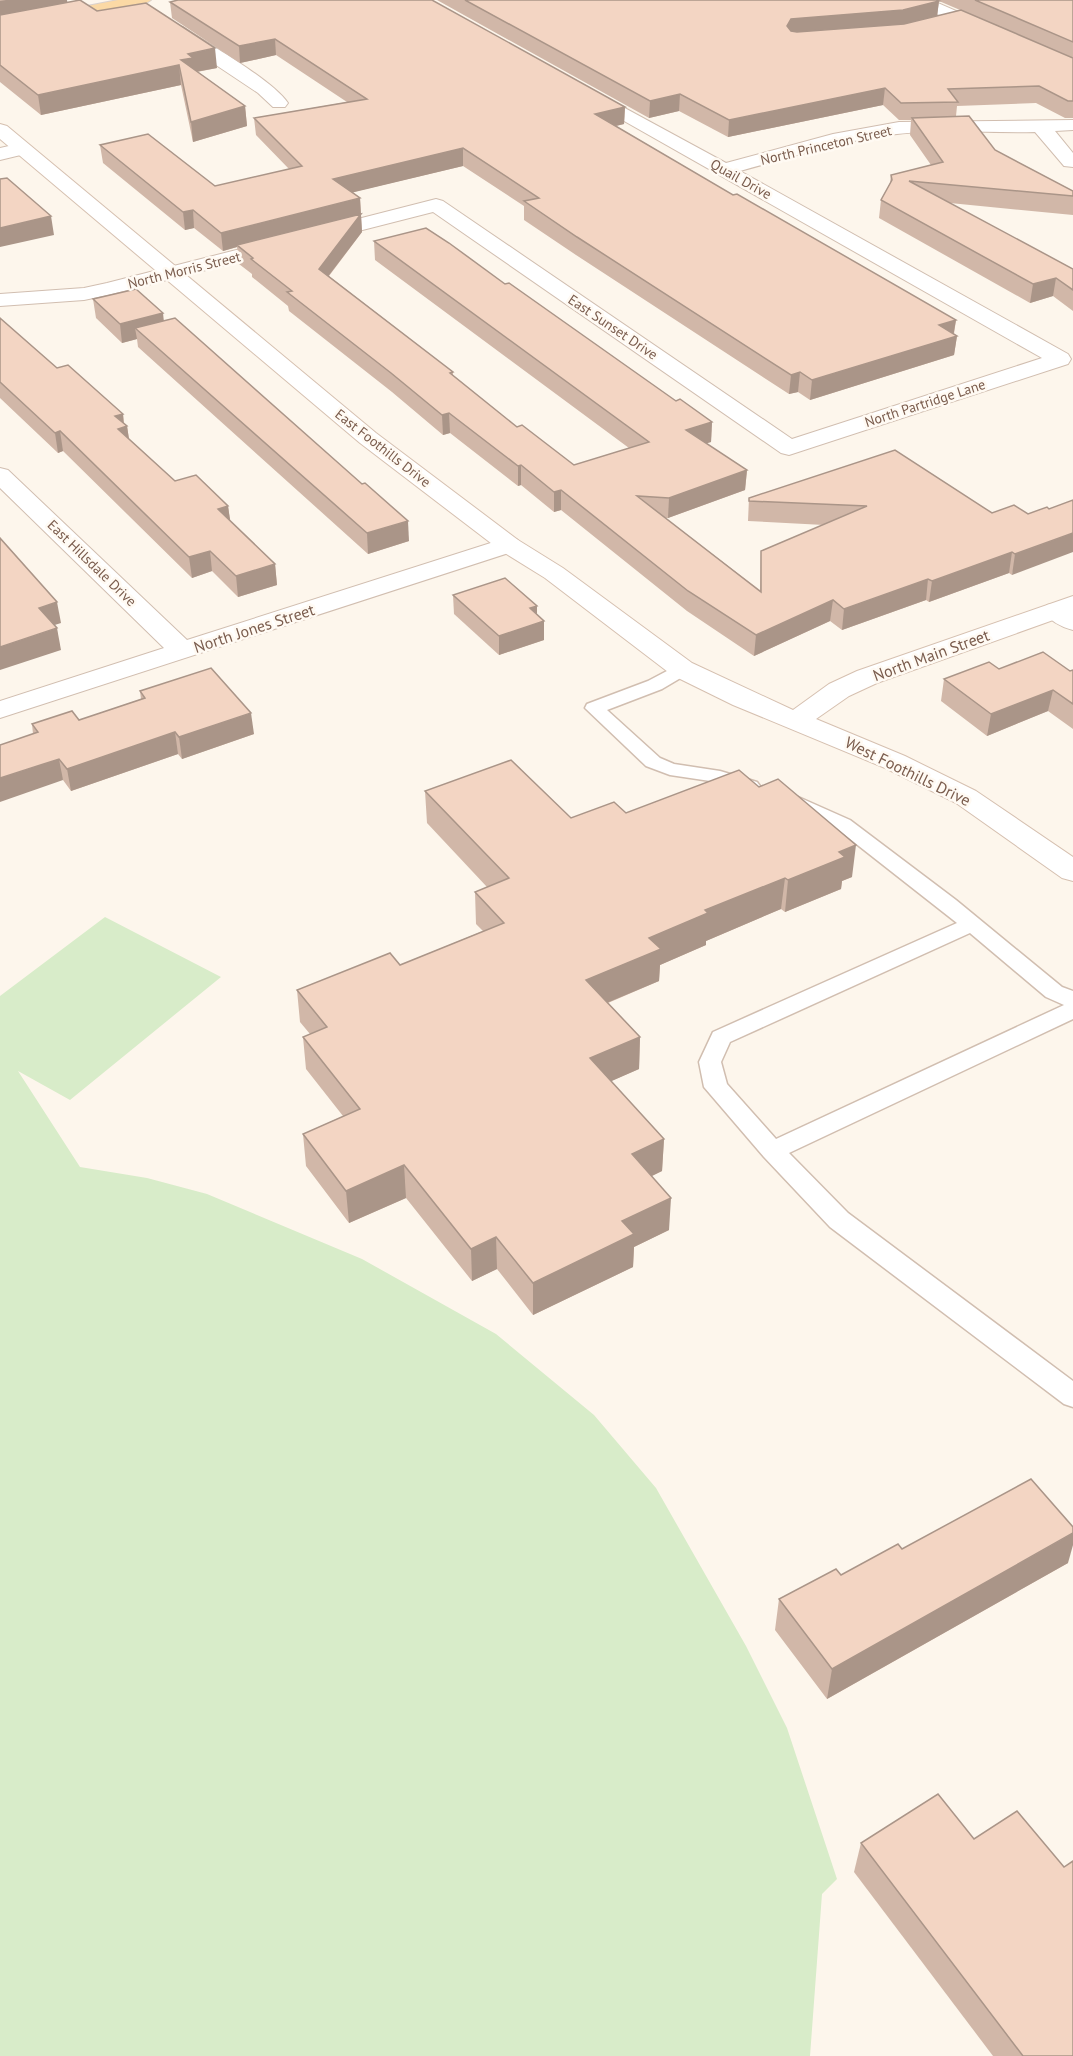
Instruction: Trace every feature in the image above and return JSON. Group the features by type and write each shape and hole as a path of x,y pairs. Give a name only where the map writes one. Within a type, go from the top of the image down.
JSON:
{"main road":[{"path":"0,28 148,9"}],"street":[{"path":"917,0 1073,68"},
{"path":"148,9 264,89 279,103"},
{"path":"934,26 960,19"},
{"name":"Quail Drive","path":"574,85 1060,359"},
{"name":"North Princeton Street","path":"725,169 857,135 897,128 944,125 1041,127 1073,125"},
{"path":"1041,127 1071,162"},
{"name":"East Foothills Drive","path":"0,130 11,151 171,273 368,438 509,545 554,573 682,669 743,699 797,720"},
{"name":"North Morris Street","path":"0,300 84,294 436,205"},
{"name":"East Sunset Drive","path":"436,205 789,448"},
{"name":"North Partridge Lane","path":"789,448 1060,359"},
{"name":"East Hillsdale Drive","path":"0,475 183,651"},
{"name":"North Jones Street","path":"0,710 509,545"},
{"name":"North Main Street","path":"797,720 839,690 867,677 1067,612"},
{"name":"West Foothills Drive","path":"797,720 895,762 966,797 1073,871"}],"lane":[{"path":"682,669 655,685 594,708 652,762 670,769 720,777 765,790 843,824 972,924 1053,992 1073,1000"},
{"path":"972,924 721,1037 710,1062 716,1088 839,1221 1073,1396"},
{"path":"772,1150 1073,1010"}],"green space":[{"path":"105,917 221,977 70,1100 18,1071 80,1167 147,1178 207,1194 362,1259 496,1334 594,1415 656,1488 746,1646 787,1728 837,1879 822,1894 810,2056 0,2056 0,996"}],"building":[{"path":"80,0 97,11 146,3 215,48 188,54 193,58 181,60 245,106 191,122 179,65 38,95 0,65 0,15"},
{"path":"178,0 432,0 625,107 595,114 733,195 737,194 956,320 939,325 957,336 812,380 800,372 791,375 524,201 539,198 463,148 333,179 360,198 221,233 193,210 183,212 100,145 148,134 215,186 302,166 254,118 367,99 275,39 239,46 170,2"},
{"path":"465,0 936,0 939,1 903,10 791,19 787,26 791,31 797,32 904,24 961,10 1073,58 1073,101 1068,101 1039,86 948,89 958,102 901,103 885,88 729,120 680,94 650,101"},
{"path":"975,0 1073,0 1073,42"},
{"path":"969,116 995,150 1073,191 1073,196 909,181 1073,269 1073,290 1056,278 1033,284 881,200 892,180 891,175 943,162 912,118"},
{"path":"7,178 51,216 0,228 0,179"},
{"path":"361,214 319,269 453,372 450,373 517,427 522,425 574,465 649,442 374,241 426,228 505,284 509,283 676,401 680,399 712,422 686,430 747,470 669,498 637,496 761,592 761,551 867,506 749,501 749,498 895,450 992,513 1014,505 1028,514 1073,500 1073,533 932,581 928,579 844,609 833,600 756,635 688,591 561,490 554,492 449,413 442,415 287,292 292,291 237,245"},
{"path":"136,289 163,313 120,324 93,299"},
{"path":"0,318 57,368 68,365 123,414 115,416 127,426 118,429 175,481 196,475 228,506 218,509 275,564 236,576 210,551 189,557 60,431 55,433 0,382"},
{"path":"175,318 362,484 365,483 408,521 367,533 135,328"},
{"path":"0,538 57,602 39,608 57,628 0,647"},
{"path":"505,578 537,606 530,608 544,621 499,636 453,595"},
{"path":"1043,652 1070,671 1073,670 1073,704 1053,690 991,714 944,679 989,662 999,669"},
{"path":"211,668 251,713 179,737 175,732 67,769 59,759 0,778 0,745 38,732 32,724 72,711 79,720 145,698 140,691"},
{"path":"511,760 571,818 614,802 626,813 739,770 759,787 778,779 856,845 839,852 845,857 705,910 708,913 649,938 661,949 586,980 640,1037 590,1058 664,1139 632,1154 671,1198 622,1221 634,1234 533,1283 496,1237 471,1249 404,1165 346,1191 303,1134 360,1109 303,1037 327,1027 297,990 390,953 400,965 504,923 475,892 509,878 425,791"},
{"path":"1031,1479 1073,1527 1073,1533 832,1669 779,1599 836,1569 841,1575 898,1544 902,1549"},
{"path":"938,1794 974,1839 1017,1811 1064,1867 1073,1861 1073,2056 1023,2056 861,1843"}]}
